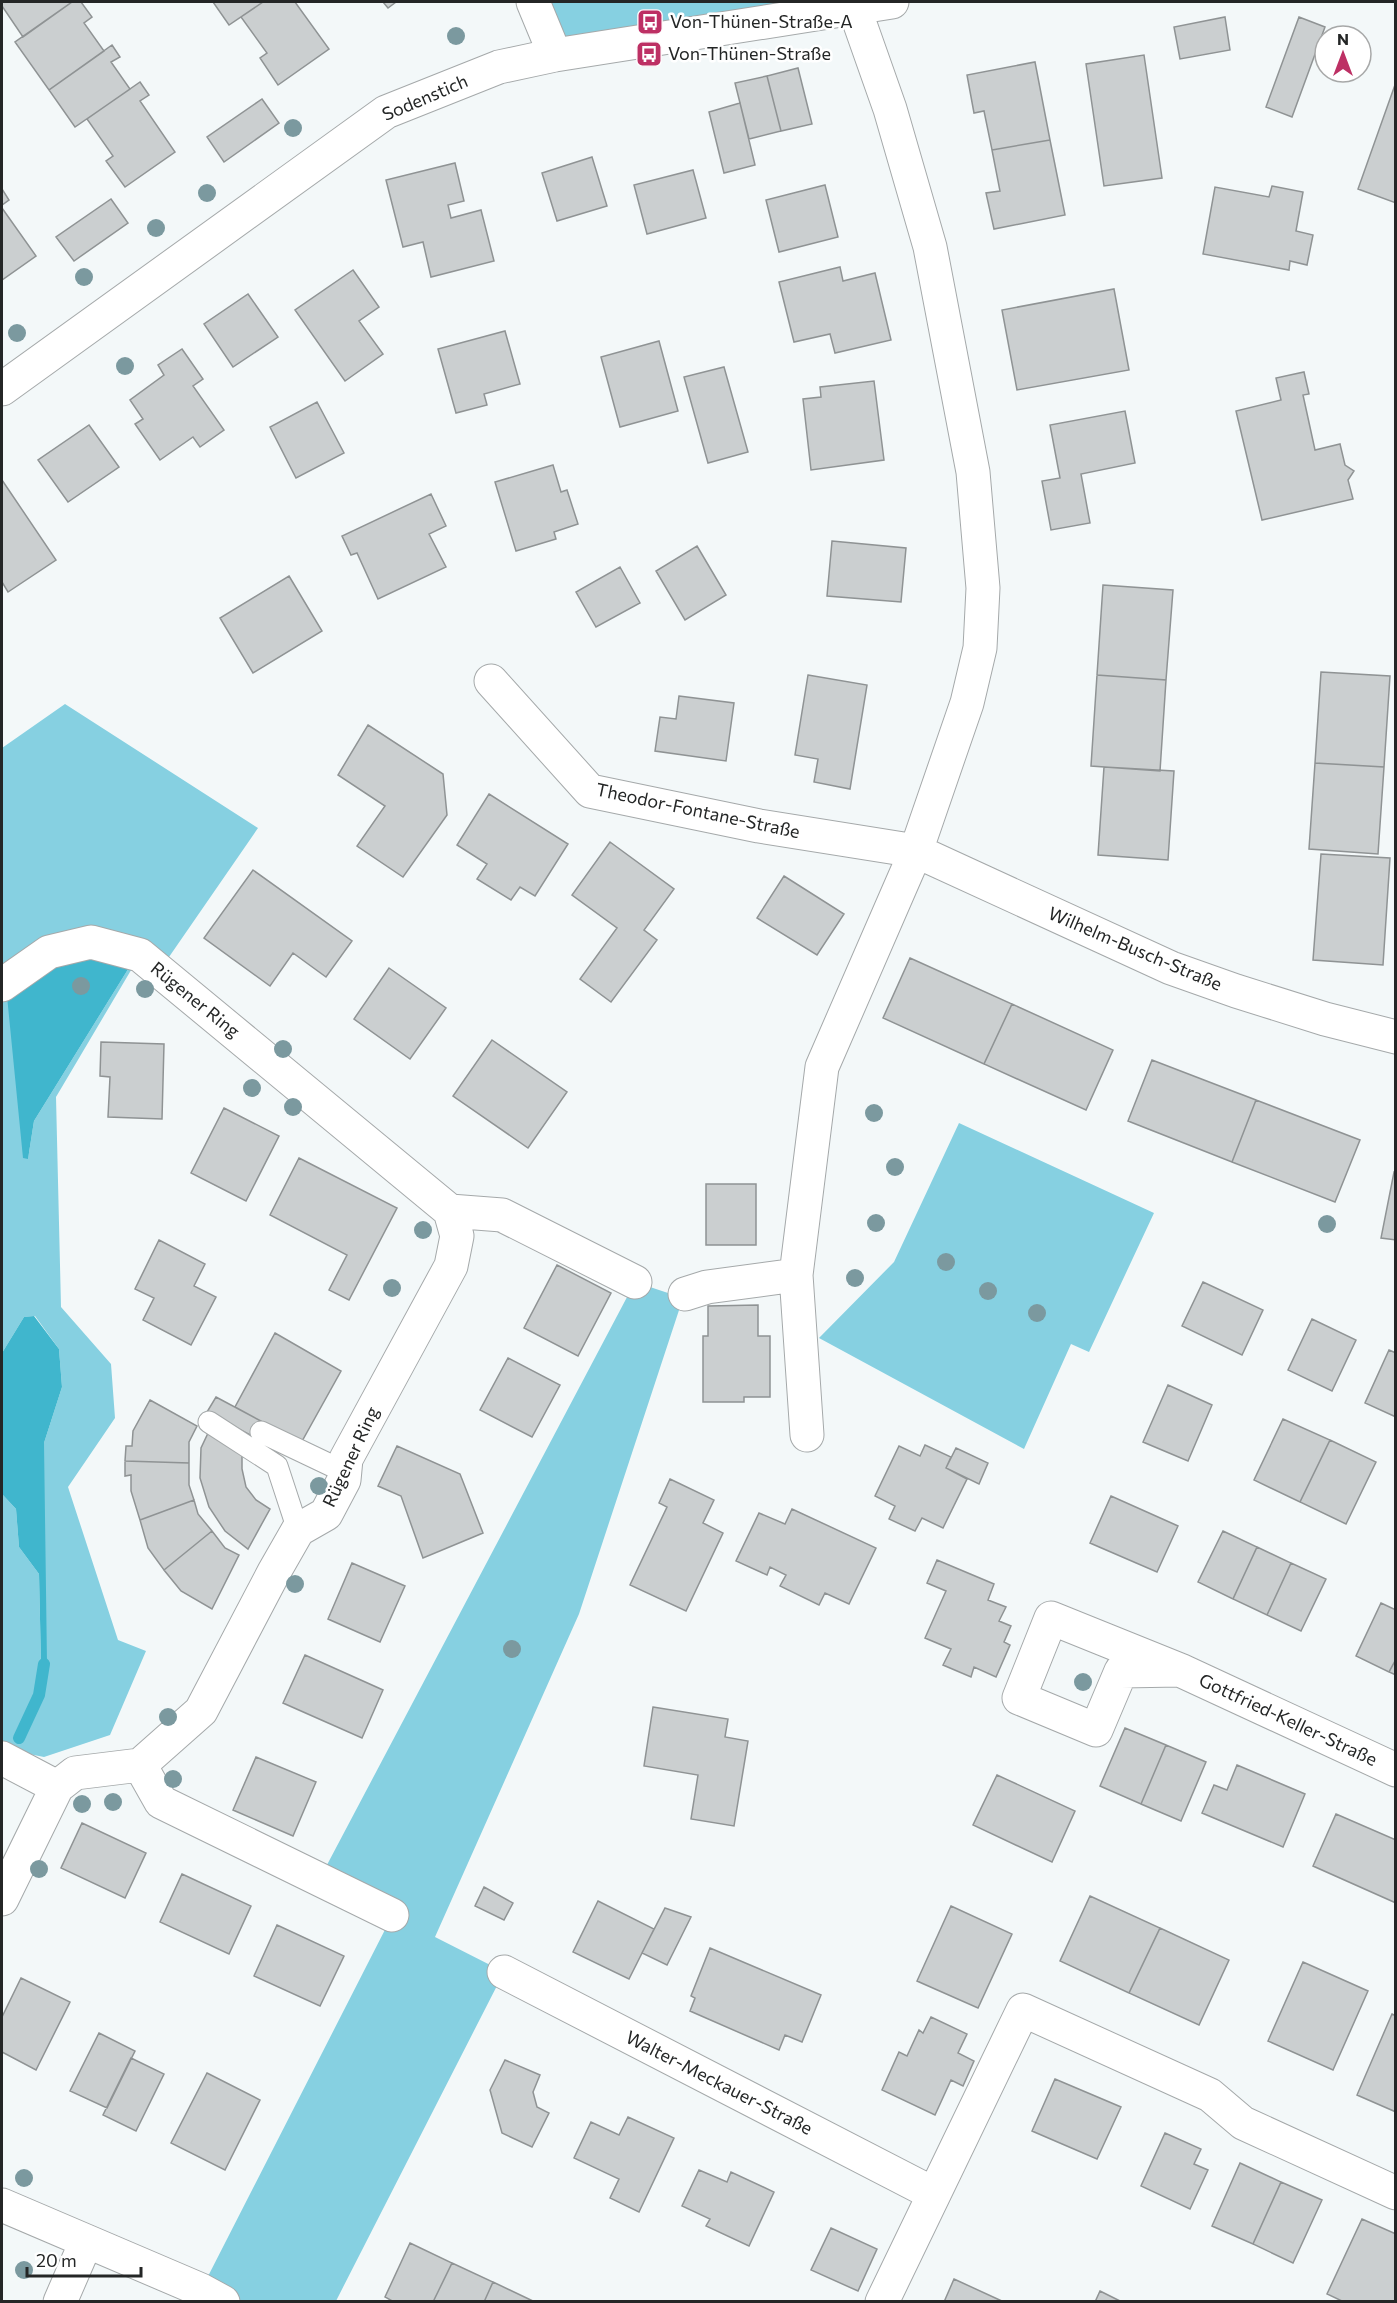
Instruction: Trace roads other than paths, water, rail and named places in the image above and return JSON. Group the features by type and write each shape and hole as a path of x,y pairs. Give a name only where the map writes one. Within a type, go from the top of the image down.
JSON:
{"street":[{"path":"533,2 555,55"},
{"name":"Sodenstich","path":"2,389 386,112 499,67 555,55 892,2"},
{"path":"807,1435 796,1275 822,1067 916,851 967,703 980,648 983,588 973,472 930,247 890,109 854,7"},
{"name":"Theodor-Fontane-Straße","path":"491,681 590,790 759,826 916,851"},
{"name":"Wilhelm-Busch-Straße","path":"916,851 1171,968 1325,1019 1395,1037"},
{"name":"Rügener Ring","path":"2,985 49,952 91,942 140,955 450,1211 458,1236 451,1266 346,1459 344,1480 326,1514 298,1530"},
{"path":"450,1211 502,1215 635,1281"},
{"path":"685,1294 707,1287 796,1275"},
{"path":"2,1899 57,1787 75,1773 140,1766 201,1711 298,1530"},
{"name":"Gottfried-Keller-Straße","path":"1180,1670 1121,1671 1096,1730 1019,1698 1051,1618 1180,1670 1395,1770"},
{"path":"2,1758 57,1787"},
{"path":"140,1766 161,1802 392,1915"},
{"name":"Walter-Meckauer-Straße","path":"504,1972 934,2194"},
{"path":"882,2301 1023,2010 1210,2095 1243,2122 1395,2193"},
{"path":"2,2205 223,2301"},
{"path":"60,2301 86,2242"}],"lane":[{"path":"209,1422 277,1466 298,1530"},
{"path":"261,1432 345,1472"}],"waterway":[{"path":"19,1738 39,1695 44,1664"}],"place":[{"name":"Von-Thünen-Straße-A","path":"650,22"},
{"name":"Von-Thünen-Straße","path":"649,54"}]}
